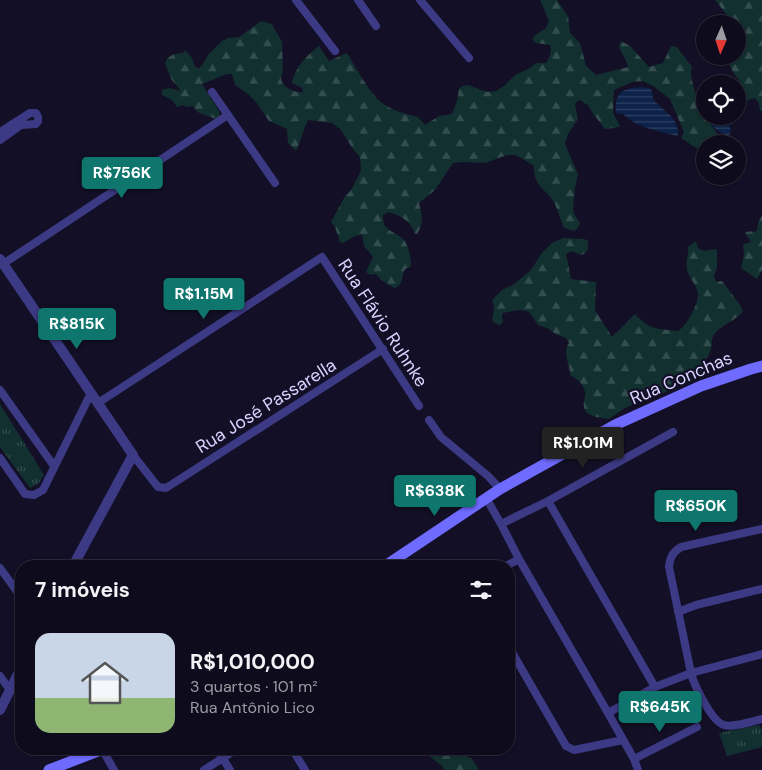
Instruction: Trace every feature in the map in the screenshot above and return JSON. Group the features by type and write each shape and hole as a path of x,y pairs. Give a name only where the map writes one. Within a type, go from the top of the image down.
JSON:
{"main road":[{"name":"Rua Conchas","path":"394,560 500,489 615,425 701,386 762,366"},
{"path":"49,770 88,755"}],"street":[{"path":"296,0 335,51"},
{"path":"358,0 376,26"},
{"path":"420,0 469,58"},
{"path":"212,92 275,183"},
{"path":"0,132 30,113 36,114 38,117 36,124 21,125 0,140"},
{"path":"77,560 133,456 2,261 228,115"},
{"name":"Rua Flávio Ruhnke","path":"98,403 322,257 419,406"},
{"name":"Rua José Passarella","path":"133,456 158,487 166,488 383,349"},
{"path":"0,390 54,466"},
{"path":"1,462 25,494 34,495 42,490 91,393"},
{"path":"429,420 440,437 488,476 500,489"},
{"path":"501,524 548,501 673,432"},
{"path":"486,498 634,759 638,770"},
{"path":"548,501 655,686"},
{"path":"762,529 682,547 672,555 669,566 690,673 695,687 719,723 727,726 762,719"},
{"path":"515,561 519,559"},
{"path":"0,568 15,589"},
{"path":"678,612 696,605 762,590"},
{"path":"608,713 655,686 690,673 762,654"},
{"path":"515,657 566,746 574,750 623,740"},
{"path":"0,676 10,690"},
{"path":"0,710 15,680"},
{"path":"634,759 697,727"},
{"path":"106,755 114,770"},
{"path":"221,755 230,770"},
{"path":"204,770 228,755"},
{"path":"296,755 305,770"}],"green space":[{"path":"540,0 557,0 568,16 570,33 580,43 586,66 596,75 628,67 619,47 621,41 630,46 649,67 663,63 671,46 677,47 692,67 691,72 696,96 696,125 711,125 719,135 696,135 696,148 681,138 684,132 670,99 643,81 632,82 614,90 613,113 620,126 615,128 605,129 588,105 580,100 575,105 578,119 568,134 565,144 578,174 573,209 580,223 577,229 574,231 564,228 555,204 536,179 534,166 523,159 515,155 507,155 485,163 453,163 435,190 419,203 422,219 417,234 415,234 408,222 401,217 388,212 383,215 384,224 389,230 403,239 410,256 411,267 404,271 401,283 394,288 381,280 376,274 370,275 366,272 373,257 364,246 362,235 355,236 343,243 340,242 335,227 331,222 361,170 360,157 341,130 332,123 308,120 296,151 288,143 287,129 269,121 256,102 235,85 232,74 227,74 202,84 219,111 220,117 216,119 197,112 193,106 187,107 183,105 177,107 172,100 162,95 162,90 170,88 180,91 171,78 165,63 170,56 183,53 185,50 192,58 195,67 199,68 208,55 222,41 228,38 239,37 261,21 272,24 282,42 283,70 281,78 284,85 289,89 303,92 302,88 292,83 293,77 302,62 319,46 329,61 347,53 377,98 394,110 418,117 425,125 439,116 452,114 459,89 462,86 468,85 487,92 496,91 515,75 536,63 546,63 551,52 550,45 536,43 533,40 534,36 546,28 549,21"},
{"path":"715,0 762,0 762,111 760,111 759,104 755,98 746,102 746,75 735,75 730,65 746,65 746,15 727,15"},
{"path":"762,215 762,270 757,279 741,268 744,255 743,245 751,242 745,233 757,231"},
{"path":"563,238 584,239 588,241 588,249 584,254 581,255 572,251 566,254 571,279 596,282 595,310 612,337 635,314 646,324 654,328 677,331 681,328 688,321 698,297 697,289 687,270 688,247 696,241 698,248 704,251 717,250 717,267 714,276 716,282 722,281 743,311 715,333 702,375 625,408 609,419 595,417 585,410 583,387 578,380 570,375 566,354 569,343 566,338 538,325 529,312 526,311 518,310 503,313 503,322 500,325 496,324 492,319 494,307 492,300 502,290 513,285 531,270 541,254 552,243"},
{"path":"0,404 44,475 38,484 30,488 0,447"},
{"path":"759,725 762,730 762,747 727,756 719,733"},
{"path":"428,755 465,755 472,759 479,770 444,770 442,766"}],"water":[{"path":"649,88 652,91 653,99 674,120 678,136 642,126 623,114 616,113 620,93 628,89"},
{"path":"712,125 729,125 731,131 729,135 727,135"}]}
